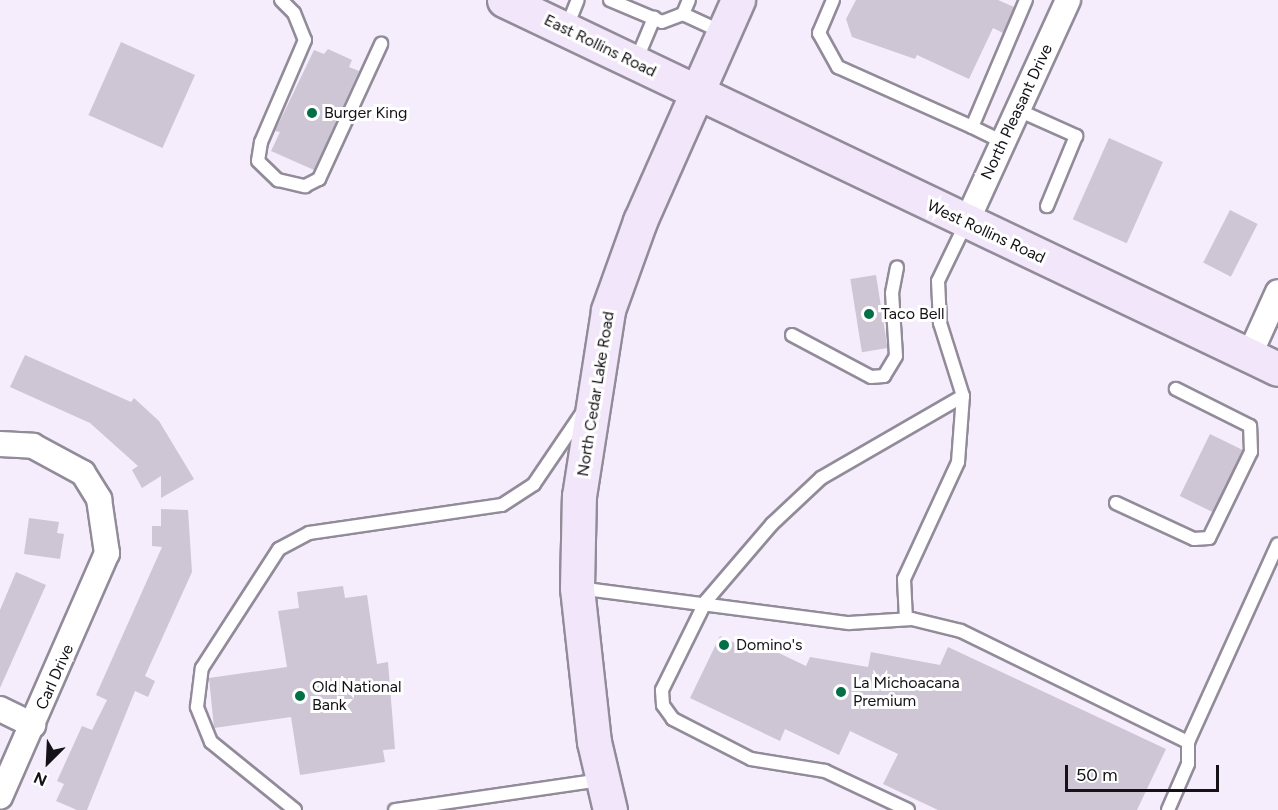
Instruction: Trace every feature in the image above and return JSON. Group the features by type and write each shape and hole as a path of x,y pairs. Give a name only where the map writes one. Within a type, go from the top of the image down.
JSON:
{"main road":[{"name":"East Rollins Road","path":"506,0 572,15 635,63 696,92"},
{"name":"North Cedar Lake Road","path":"606,795 577,588 579,496 608,310 696,92 738,0"},
{"name":"West Rollins Road","path":"696,92 966,223 1264,363"}],"street":[{"name":"North Pleasant Drive","path":"966,223 1068,0"},
{"path":"1264,363 1278,292"},
{"name":"Carl Drive","path":"0,444 33,446 83,473 105,520 107,553 94,590 0,797"},
{"path":"0,709 33,725"}],"lane":[{"path":"281,0 294,13 305,40 261,142 258,161 278,180 304,186 319,179 381,44"},
{"path":"610,0 662,22 683,14 723,32"},
{"path":"683,14 689,0"},
{"path":"833,0 819,33 838,68 1003,142"},
{"path":"972,128 1026,0"},
{"path":"635,63 654,18"},
{"path":"1018,110 1076,136 1047,206"},
{"path":"906,619 904,579 958,462 963,396 940,323 938,281 966,223"},
{"path":"792,335 871,376 884,376 896,356 892,293 897,267"},
{"path":"1116,503 1194,539 1209,538 1251,452 1250,426 1176,389"},
{"path":"295,810 211,742 197,706 202,668 279,549 309,533 502,505 534,484 595,395"},
{"path":"908,810 825,771 752,759 673,718 663,705 662,690 706,601 723,576 820,478 963,396"},
{"path":"1168,810 1188,764 1188,742 1278,544"},
{"path":"577,588 706,601 849,623 906,619 961,631 1188,742"},
{"path":"394,810 606,795"}],"building":[{"path":"856,0 998,0 1014,7 1003,33 993,28 969,79 917,55 915,59 852,37 846,19"},
{"path":"121,42 195,75 162,148 88,115"},
{"name":"Burger King","path":"328,49 352,60 349,67 359,71 314,170 271,151 280,132 275,131 314,50 324,54"},
{"path":"1109,138 1163,162 1127,243 1073,219"},
{"path":"1230,210 1258,224 1231,277 1203,263"},
{"name":"Taco Bell","path":"876,275 888,348 862,352 850,279"},
{"path":"25,355 131,402 134,398 159,421 194,479 161,498 161,476 142,488 132,470 138,466 90,423 10,387"},
{"path":"1210,434 1243,450 1213,512 1180,496"},
{"path":"161,509 188,510 192,572 145,676 155,681 148,697 135,691 87,810 77,810 56,801 64,784 57,781 82,726 92,730 107,700 96,695 162,547 152,546 152,526 161,526"},
{"path":"29,518 59,522 57,533 64,534 60,559 24,554"},
{"path":"16,572 46,585 0,688 0,610"},
{"name":"Old National Bank","path":"343,586 345,598 367,595 377,664 388,662 395,749 383,750 385,762 300,775 291,717 214,728 209,678 287,667 278,611 299,608 297,592"},
{"path":"720,636 754,652 758,643 806,666 810,657 868,667 871,652 940,665 948,647 1166,749 1137,810 938,810 883,784 898,754 850,731 839,755 785,729 780,741 690,698"}],"place":[{"name":"Burger King","path":"312,113"},
{"name":"Taco Bell","path":"869,314"},
{"name":"Domino's","path":"724,645"},
{"name":"La Michoacana Premium","path":"841,692"},
{"name":"Old National Bank","path":"300,696"}]}
